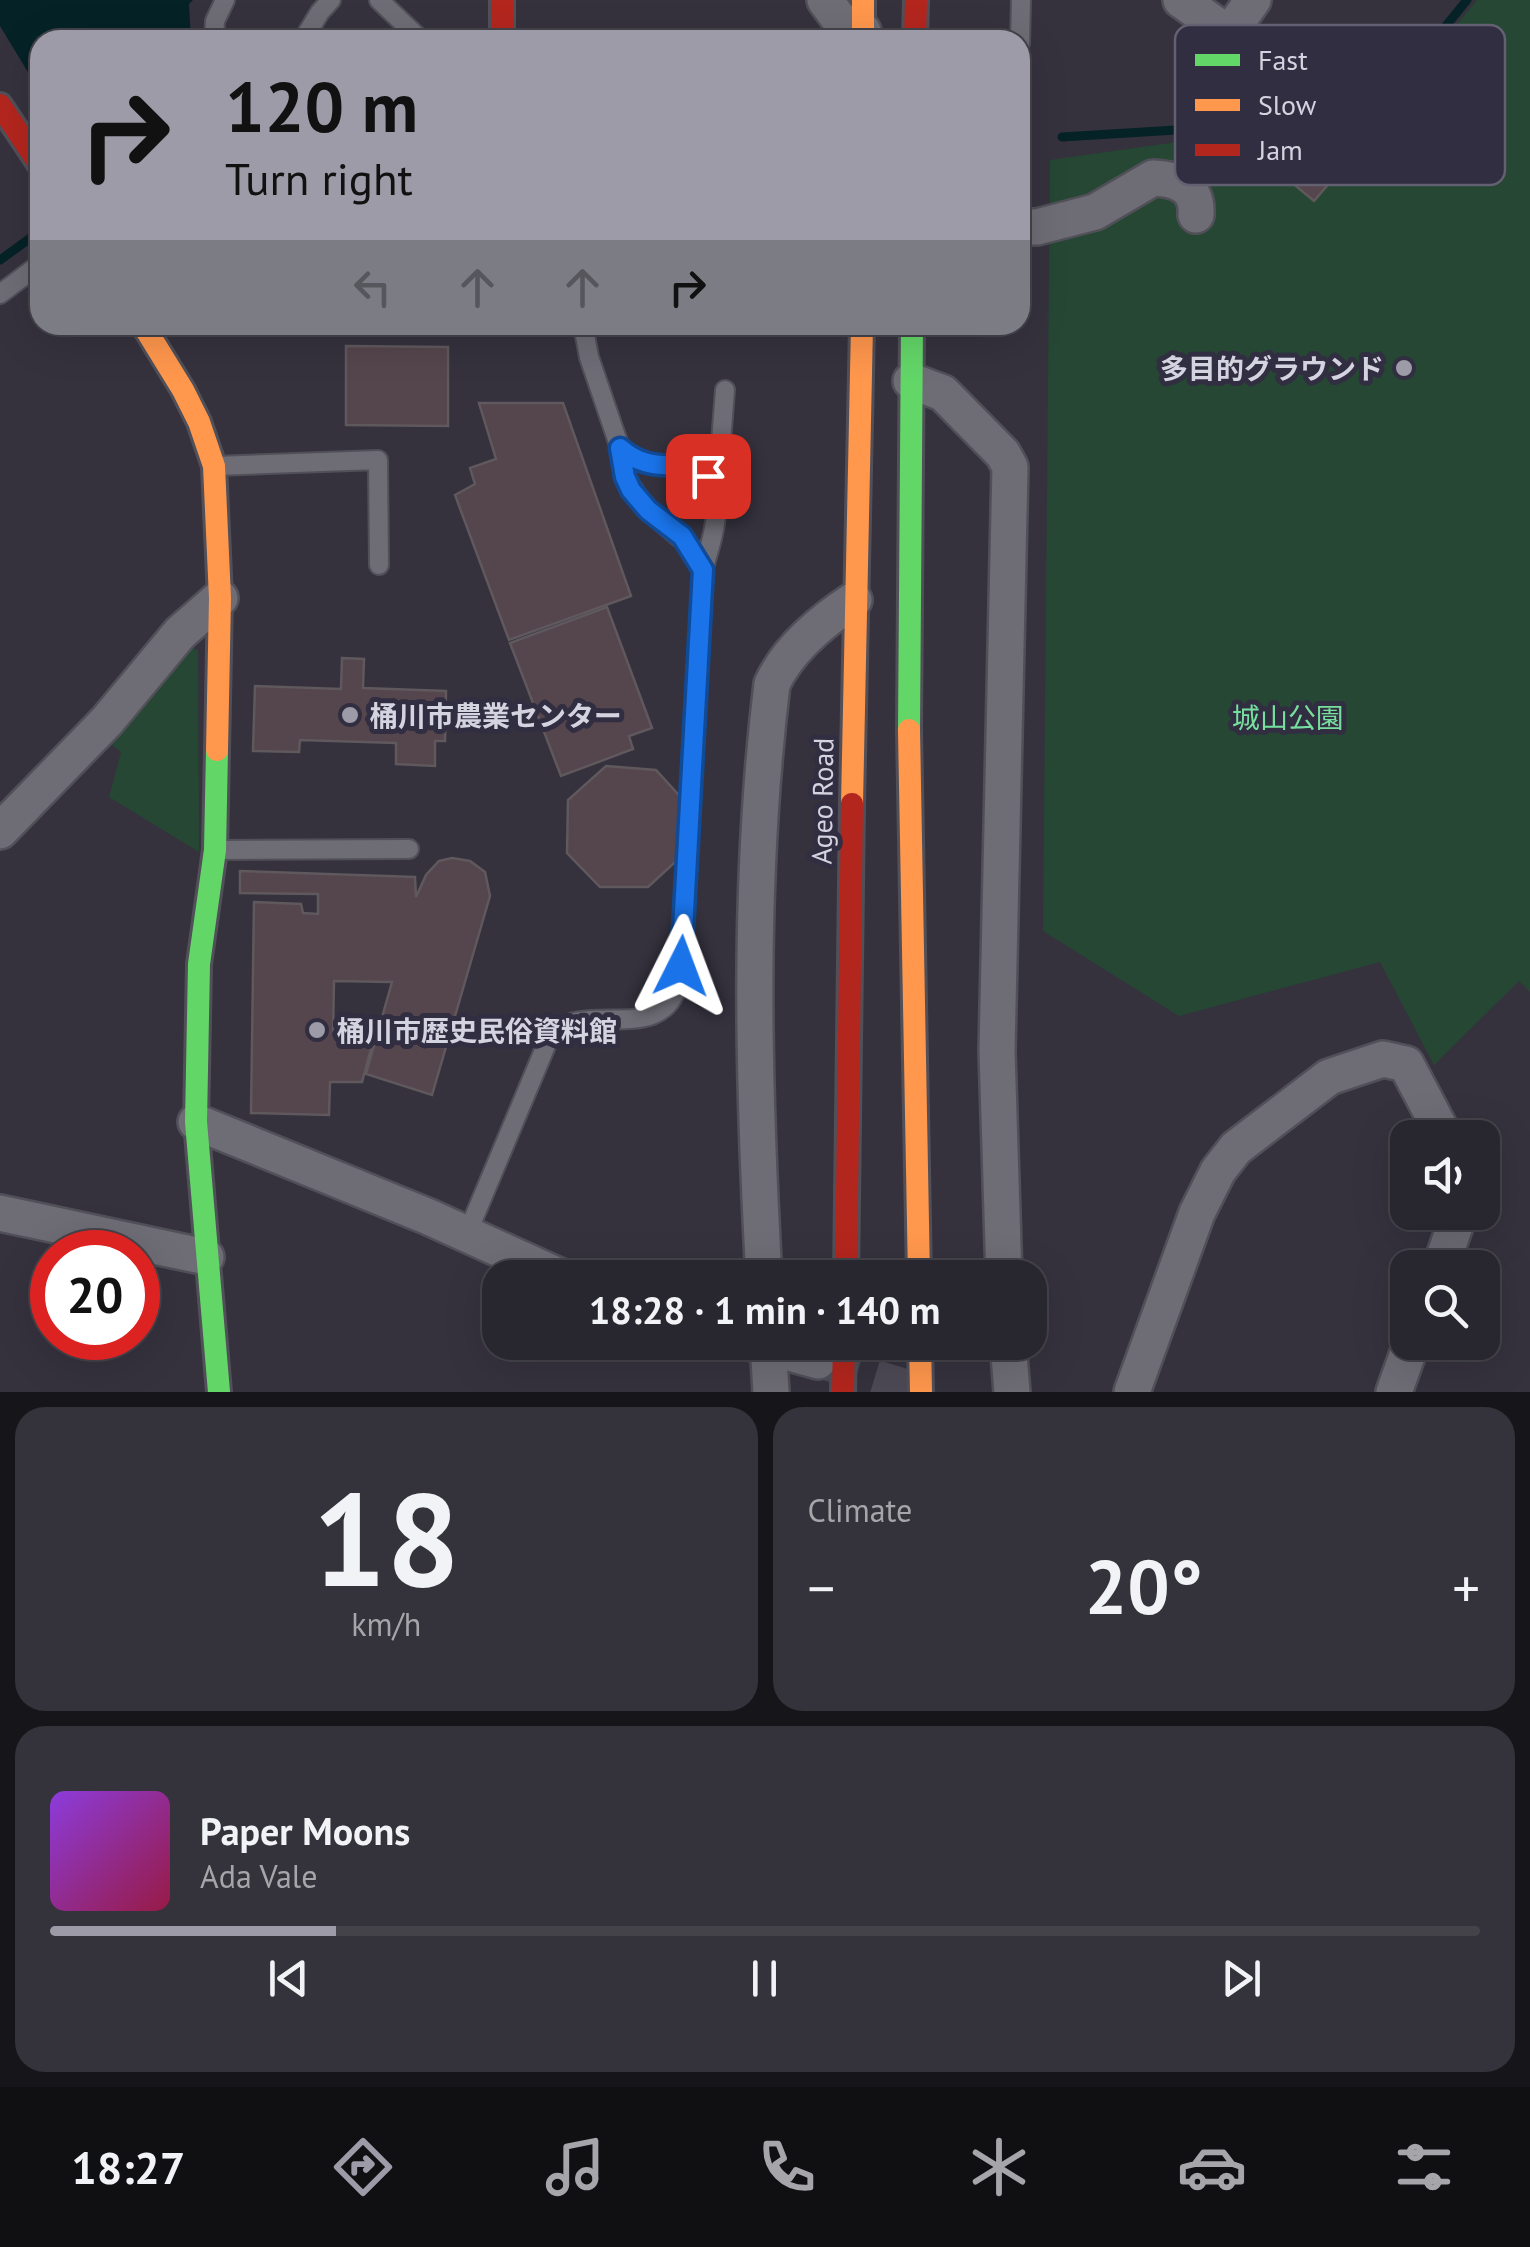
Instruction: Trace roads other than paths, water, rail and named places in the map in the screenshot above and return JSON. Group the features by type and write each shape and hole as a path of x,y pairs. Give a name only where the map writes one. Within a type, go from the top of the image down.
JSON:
{"main road":[{"path":"502,0 502,30"},
{"path":"916,0 916,30"},
{"path":"0,105 30,150"},
{"path":"149,335 191,406 214,466 220,598 215,850 200,964 196,1122 219,1392"},
{"name":"Ageo Road","path":"846,1260 854,600 862,335"},
{"path":"912,335 909,804 918,1260"},
{"path":"833,1360 843,1392"},
{"path":"920,1360 921,1392"}],"street":[{"path":"825,0 839,19 863,24"},
{"path":"1181,0 1216,25"},
{"path":"1235,25 1253,0"},
{"path":"1030,227 1095,212 1153,178 1175,182"},
{"path":"1185,185 1194,194 1196,215"},
{"path":"911,381 943,392 1003,454 1010,468 997,1051 1003,1260"},
{"path":"0,831 107,721 180,633 220,598"},
{"path":"763,1260 755,1076 756,916 770,699 780,666 821,624 854,600"},
{"path":"1132,1392 1181,1254 1218,1171 1236,1148 1328,1076 1383,1059 1406,1064 1436,1120"},
{"path":"196,1122 524,1260"},
{"path":"0,1213 206,1257"},
{"path":"765,1360 771,1392"},
{"path":"1009,1360 1012,1392"},
{"path":"1394,1392 1406,1360"}],"lane":[{"path":"215,30 225,0"},
{"path":"309,30 331,0"},
{"path":"379,0 410,30"},
{"path":"1020,30 1021,0"},
{"path":"0,294 30,272"},
{"path":"586,335 631,490 648,510 682,536 703,570"},
{"path":"467,1234 550,1036 558,1028 579,1020 648,1017 664,1007 676,990 681,966 703,570 712,540 725,390"},
{"path":"620,448 640,463 699,470 708,476 717,494"},
{"path":"214,466 378,460 379,564"},
{"path":"215,850 409,849"}],"waterway":[{"path":"1447,25 1467,0"},
{"path":"1062,137 1175,130"},
{"path":"0,260 30,238"}],"tunnel":[{"path":"824,1362 923,1392"}],"place":[{"name":"多目的グラウンド","path":"1404,368"},
{"name":"桶川市農業センター","path":"350,715"},
{"name":"桶川市歴史民俗資料館","path":"317,1030"}],"park label":[{"name":"城山公園","path":"1288,717"}]}
